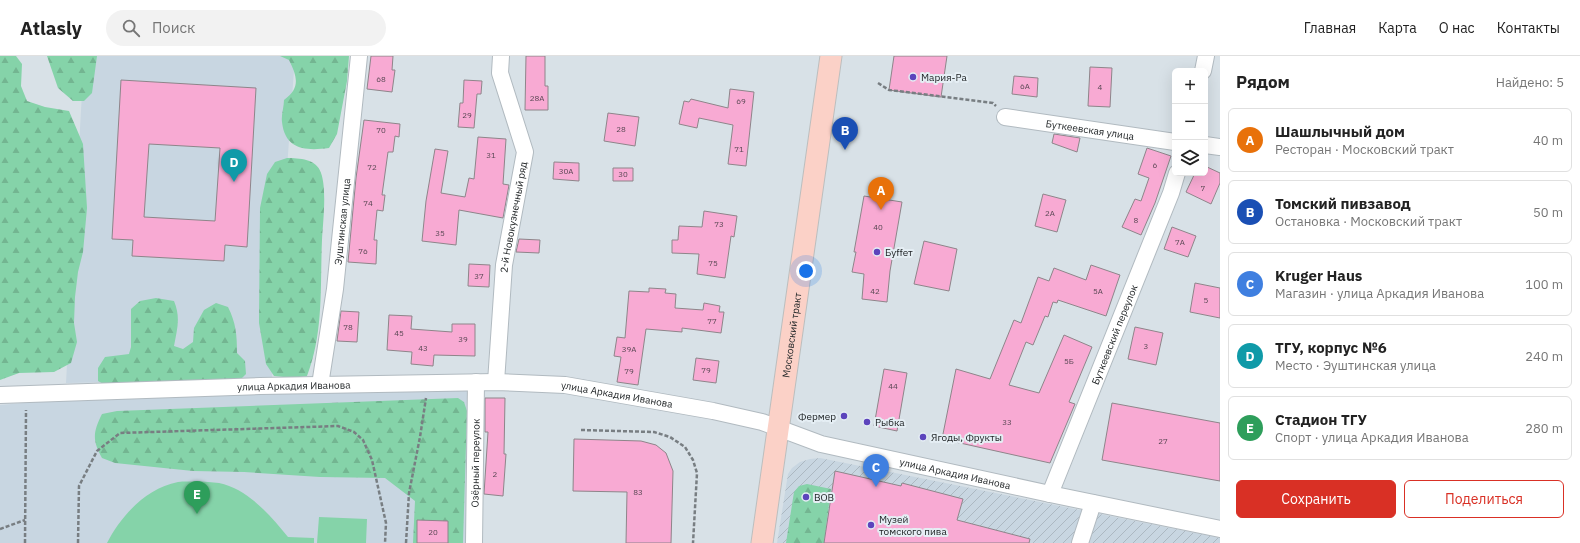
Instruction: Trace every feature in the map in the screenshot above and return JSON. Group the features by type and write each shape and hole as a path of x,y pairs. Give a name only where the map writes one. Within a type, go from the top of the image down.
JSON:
{"main road":[{"name":"Московский тракт","path":"762,543 831,56"}],"street":[{"name":"Эуштинская улица","path":"320,385 334,289 358,56"},
{"name":"2-й Новокузнечный ряд","path":"496,382 504,265 525,152 500,73 501,56"},
{"path":"1204,68 1206,56"},
{"name":"Буткеевская улица","path":"1005,117 1172,142"},
{"path":"1208,145 1220,147"},
{"name":"Буткеевский переулок","path":"1050,494 1162,215 1176,176"},
{"name":"улица Аркадия Иванова","path":"0,395 245,386 476,382 565,385 713,411 762,422 821,444 1093,504 1220,529"},
{"name":"Озёрный переулок","path":"474,543 476,382"},
{"path":"1080,543 1093,504"}],"path":[{"path":"878,83 889,90 993,103 1005,117"},
{"path":"406,543 410,493 428,384"},
{"path":"25,543 26,394"},
{"path":"78,543 79,486 97,451 120,433 338,426 354,432 363,440 372,460 386,523 385,543"},
{"path":"581,430 654,432 670,437 685,447 693,460 696,473 693,543"},
{"path":"0,529 25,520"}],"shaded area":[{"path":"84,56 295,56 272,379 66,383"},
{"path":"471,390 467,543 0,543 0,405 93,397"},
{"path":"820,458 1220,538 1220,543 777,543 788,474 792,468 800,462"}],"green space":[{"path":"0,56 16,56 22,64 21,86 27,101 45,107 69,111 83,144 87,208 83,252 78,272 75,297 74,323 77,342 71,363 54,372 19,373 0,380"},
{"path":"47,56 97,56 92,93 84,101 73,101 58,88"},
{"path":"280,56 349,56 347,81 337,134 329,148 312,149 298,147 287,138 282,122 284,100 293,91 296,82 294,71 289,60"},
{"path":"287,158 307,160 316,165 321,173 324,188 319,325 316,343 307,376 293,378 274,376 266,364 259,323 260,208 267,174 275,162"},
{"path":"156,298 174,301 178,318 174,346 183,349 193,342 194,328 204,310 216,303 228,307 236,329 237,353 245,361 246,374 238,382 107,386 98,381 98,368 105,357 129,354 131,347 131,309 140,301"},
{"path":"458,398 464,402 467,411 463,543 413,543 415,501 385,478 320,477 244,472 193,471 115,463 102,458 95,441 95,431 102,414 117,411"},
{"path":"197,481 219,483 230,486 258,504 288,537 314,538 314,543 107,543 127,513 155,490 178,482"},
{"path":"807,484 831,489 824,543 786,543 794,492 799,486"},
{"path":"319,517 367,519 366,543 317,543"}],"building":[{"path":"371,56 393,56 392,70 395,70 392,92 367,89"},
{"path":"526,56 545,56 545,86 548,86 548,110 525,110"},
{"path":"894,56 947,56 941,97 889,90"},
{"path":"1090,67 1112,68 1110,107 1088,106"},
{"path":"1014,76 1038,78 1037,97 1012,94"},
{"path":"121,80 256,88 247,247 225,245 224,261 132,256 133,240 112,239","holes":["149,144 220,148 215,221 144,217"]},
{"path":"464,80 482,81 481,94 477,94 474,128 458,127 460,103 463,103"},
{"path":"730,89 754,92 746,166 728,164 733,125 699,118 697,128 679,124 684,101 689,102 691,99 728,108"},
{"path":"608,113 639,117 635,146 604,141"},
{"path":"364,120 400,124 399,137 395,136 393,152 388,152 382,195 385,195 383,211 377,210 374,240 377,240 376,264 348,262 356,178"},
{"path":"1054,134 1080,138 1077,152 1052,143"},
{"path":"478,137 506,139 503,184 509,185 503,218 459,210 456,245 422,241 426,201 435,149 448,151 441,193 465,197 469,178 474,179"},
{"path":"1147,148 1171,156 1155,203 1141,235 1122,227 1135,199 1141,201 1149,178 1138,174"},
{"path":"554,162 579,163 579,181 553,179"},
{"path":"1208,167 1220,173 1220,183 1211,204 1186,192 1194,176 1208,176"},
{"path":"613,168 633,168 633,181 613,181"},
{"path":"1043,194 1066,200 1057,232 1035,226"},
{"path":"864,196 902,202 890,271 887,302 862,299 864,274 852,272"},
{"path":"704,211 737,216 734,237 731,236 725,278 697,274 699,254 672,253 672,240 678,240 679,226 702,227"},
{"path":"1172,227 1196,236 1188,257 1164,249"},
{"path":"519,239 540,240 539,253 516,252"},
{"path":"924,241 957,249 949,291 914,284"},
{"path":"469,264 490,265 489,287 468,286"},
{"path":"1091,265 1120,275 1106,316 1058,300 1057,303 1053,302 1048,317 1045,316 1033,345 1026,342 1009,385 1039,393 1064,335 1092,347 1069,402 1075,404 1050,463 942,439 956,369 990,379 1014,320 1021,323 1038,277 1049,281 1054,268 1086,280"},
{"path":"1195,283 1220,288 1220,318 1190,312"},
{"path":"649,288 666,289 665,293 676,294 675,308 703,310 704,303 720,306 719,312 724,312 721,333 682,328 682,332 646,329 638,385 617,382 621,357 614,356 617,337 625,338 629,291 649,292"},
{"path":"341,311 359,312 357,342 337,341"},
{"path":"389,315 412,316 411,329 452,332 452,324 475,324 475,356 434,355 433,366 411,364 412,352 387,350"},
{"path":"1135,327 1163,333 1156,365 1128,359"},
{"path":"696,358 719,361 716,383 693,380"},
{"path":"884,369 907,373 897,431 874,426"},
{"path":"485,398 505,398 504,454 506,454 503,496 484,494 488,432 485,432"},
{"path":"1112,403 1220,423 1220,481 1102,460"},
{"path":"574,439 641,441 656,445 666,453 673,471 671,543 626,543 627,492 573,491"},
{"path":"835,471 901,486 902,483 963,499 957,520 1030,539 1029,543 824,543"},
{"path":"417,520 448,521 448,543 417,543"}],"place":[{"name":"Мария-Ра","path":"913,77"},
{"name":"Томский пивзавод","path":"845,150"},
{"name":"ТГУ, корпус №6","path":"234,182"},
{"name":"Шашлычный дом","path":"881,210"},
{"name":"Буffет","path":"877,252"},
{"name":"Фермер","path":"844,416"},
{"name":"Рыбка","path":"867,422"},
{"name":"Ягоды, Фрукты","path":"923,437"},
{"name":"Kruger Haus","path":"876,487"},
{"name":"ВОВ","path":"806,497"},
{"name":"Стадион ТГУ","path":"197,514"},
{"name":"Музей томского пива","path":"871,525"}]}
